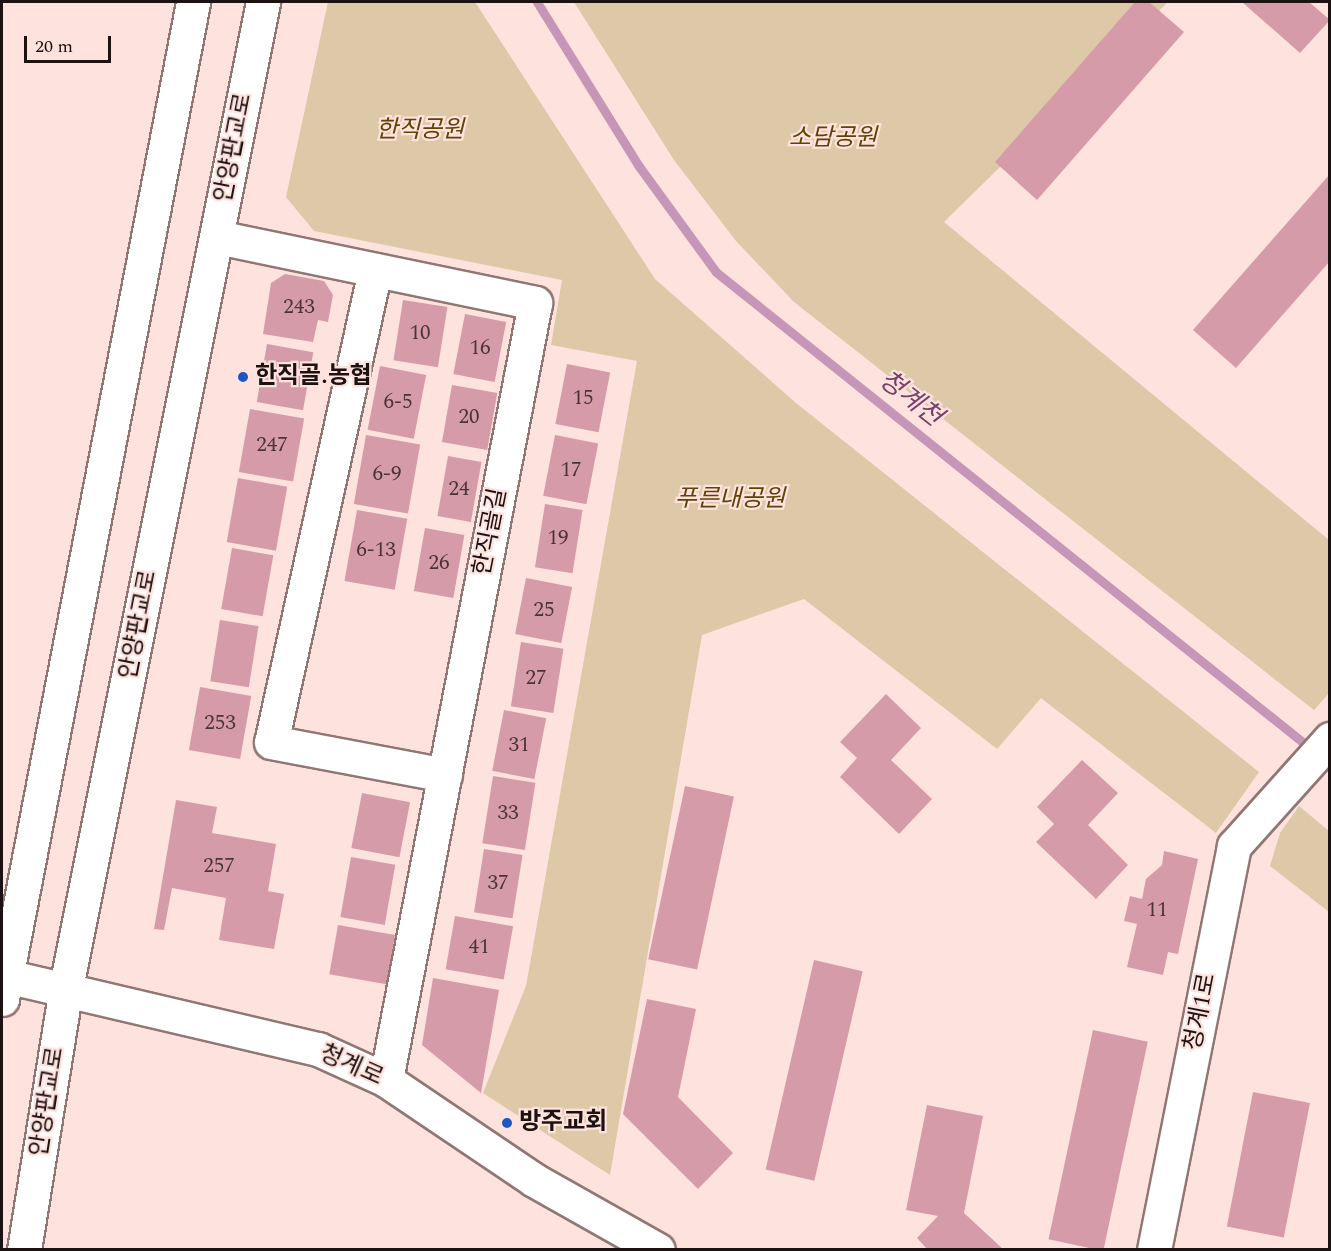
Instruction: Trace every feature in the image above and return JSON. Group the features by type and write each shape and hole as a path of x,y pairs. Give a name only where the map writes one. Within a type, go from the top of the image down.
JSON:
{"street":[{"path":"3,983 193,2"},
{"name":"안양판교로","path":"24,1250 66,987 263,2"},
{"name":"한직골길","path":"217,237 535,303 386,1080"},
{"path":"375,270 272,742 445,774"},
{"name":"청계1로","path":"1154,1250 1234,846 1281,790 1329,739"},
{"name":"청계로","path":"3,983 66,987 318,1049 386,1080 534,1180 658,1250"}],"green space":[{"name":"푸른내공원","path":"328,2 475,2 655,279 796,403 1259,772 1216,833 1041,698 997,749 804,599 702,635 610,1175 483,1093 526,986 637,361 551,345 562,280 314,231 286,197"},
{"name":"소담공원","path":"574,2 1168,2 944,222 1329,540 1329,693 1314,710 794,302 736,241 674,160"},
{"path":"1299,806 1329,831 1329,912 1270,866 1280,833"}],"building":[{"path":"1135,2 1149,2 1184,32 1037,200 995,162"},
{"path":"1242,2 1309,2 1330,20 1300,53"},
{"path":"1330,174 1330,261 1236,368 1193,330"},
{"path":"285,274 324,281 333,295 328,322 318,320 313,342 263,334 271,283"},
{"path":"403,300 447,307 438,367 393,360"},
{"path":"465,314 506,322 495,382 453,374"},
{"path":"267,344 313,352 303,410 257,402"},
{"path":"567,364 610,372 599,432 555,424"},
{"path":"380,366 426,375 414,439 368,430"},
{"path":"452,385 497,393 487,450 442,442"},
{"path":"250,409 304,419 293,482 239,472"},
{"path":"366,435 420,445 408,513 354,504"},
{"path":"555,435 598,443 586,504 543,496"},
{"path":"448,456 481,462 471,522 437,516"},
{"path":"238,478 287,487 276,551 227,542"},
{"path":"545,504 583,510 573,573 535,567"},
{"path":"357,510 407,519 395,590 344,581"},
{"path":"425,528 464,535 453,598 414,591"},
{"path":"232,548 273,555 263,616 221,609"},
{"path":"526,578 572,587 561,643 515,634"},
{"path":"220,620 259,626 249,687 210,681"},
{"path":"521,642 563,649 553,713 511,706"},
{"path":"200,687 251,696 240,759 189,750"},
{"path":"886,694 921,728 891,760 932,799 899,834 840,777 857,758 840,742"},
{"path":"504,710 546,718 534,779 492,771"},
{"path":"1082,760 1118,793 1088,825 1128,865 1096,899 1036,842 1054,824 1037,807"},
{"path":"493,776 535,783 525,850 482,843"},
{"path":"685,786 734,796 697,970 648,959"},
{"path":"362,793 410,802 399,857 351,848"},
{"path":"176,800 217,807 212,833 276,844 268,891 284,894 274,949 219,940 226,898 172,888 164,930 154,929"},
{"path":"484,849 523,855 513,918 474,912"},
{"path":"1164,851 1198,859 1178,954 1168,952 1163,975 1127,967 1137,924 1124,921 1130,896 1142,899 1146,879 1162,865"},
{"path":"351,857 395,865 385,925 340,917"},
{"path":"455,916 513,926 504,979 446,969"},
{"path":"338,925 395,935 386,984 329,974"},
{"path":"814,960 863,971 814,1181 766,1169"},
{"path":"433,978 499,990 481,1093 422,1045"},
{"path":"647,999 696,1009 678,1097 733,1153 698,1189 623,1114"},
{"path":"1093,1030 1148,1042 1103,1250 1049,1239"},
{"path":"1253,1092 1310,1103 1284,1238 1227,1226"},
{"path":"927,1105 983,1116 964,1213 1004,1250 928,1250 917,1238 938,1216 906,1210"}],"waterway":[{"name":"청계천","path":"537,2 638,165 716,272 1330,764"}],"place":[{"name":"한직골.농협","path":"243,377"},
{"name":"방주교회","path":"507,1123"}],"park label":[{"name":"한직공원","path":"420,131"}]}
